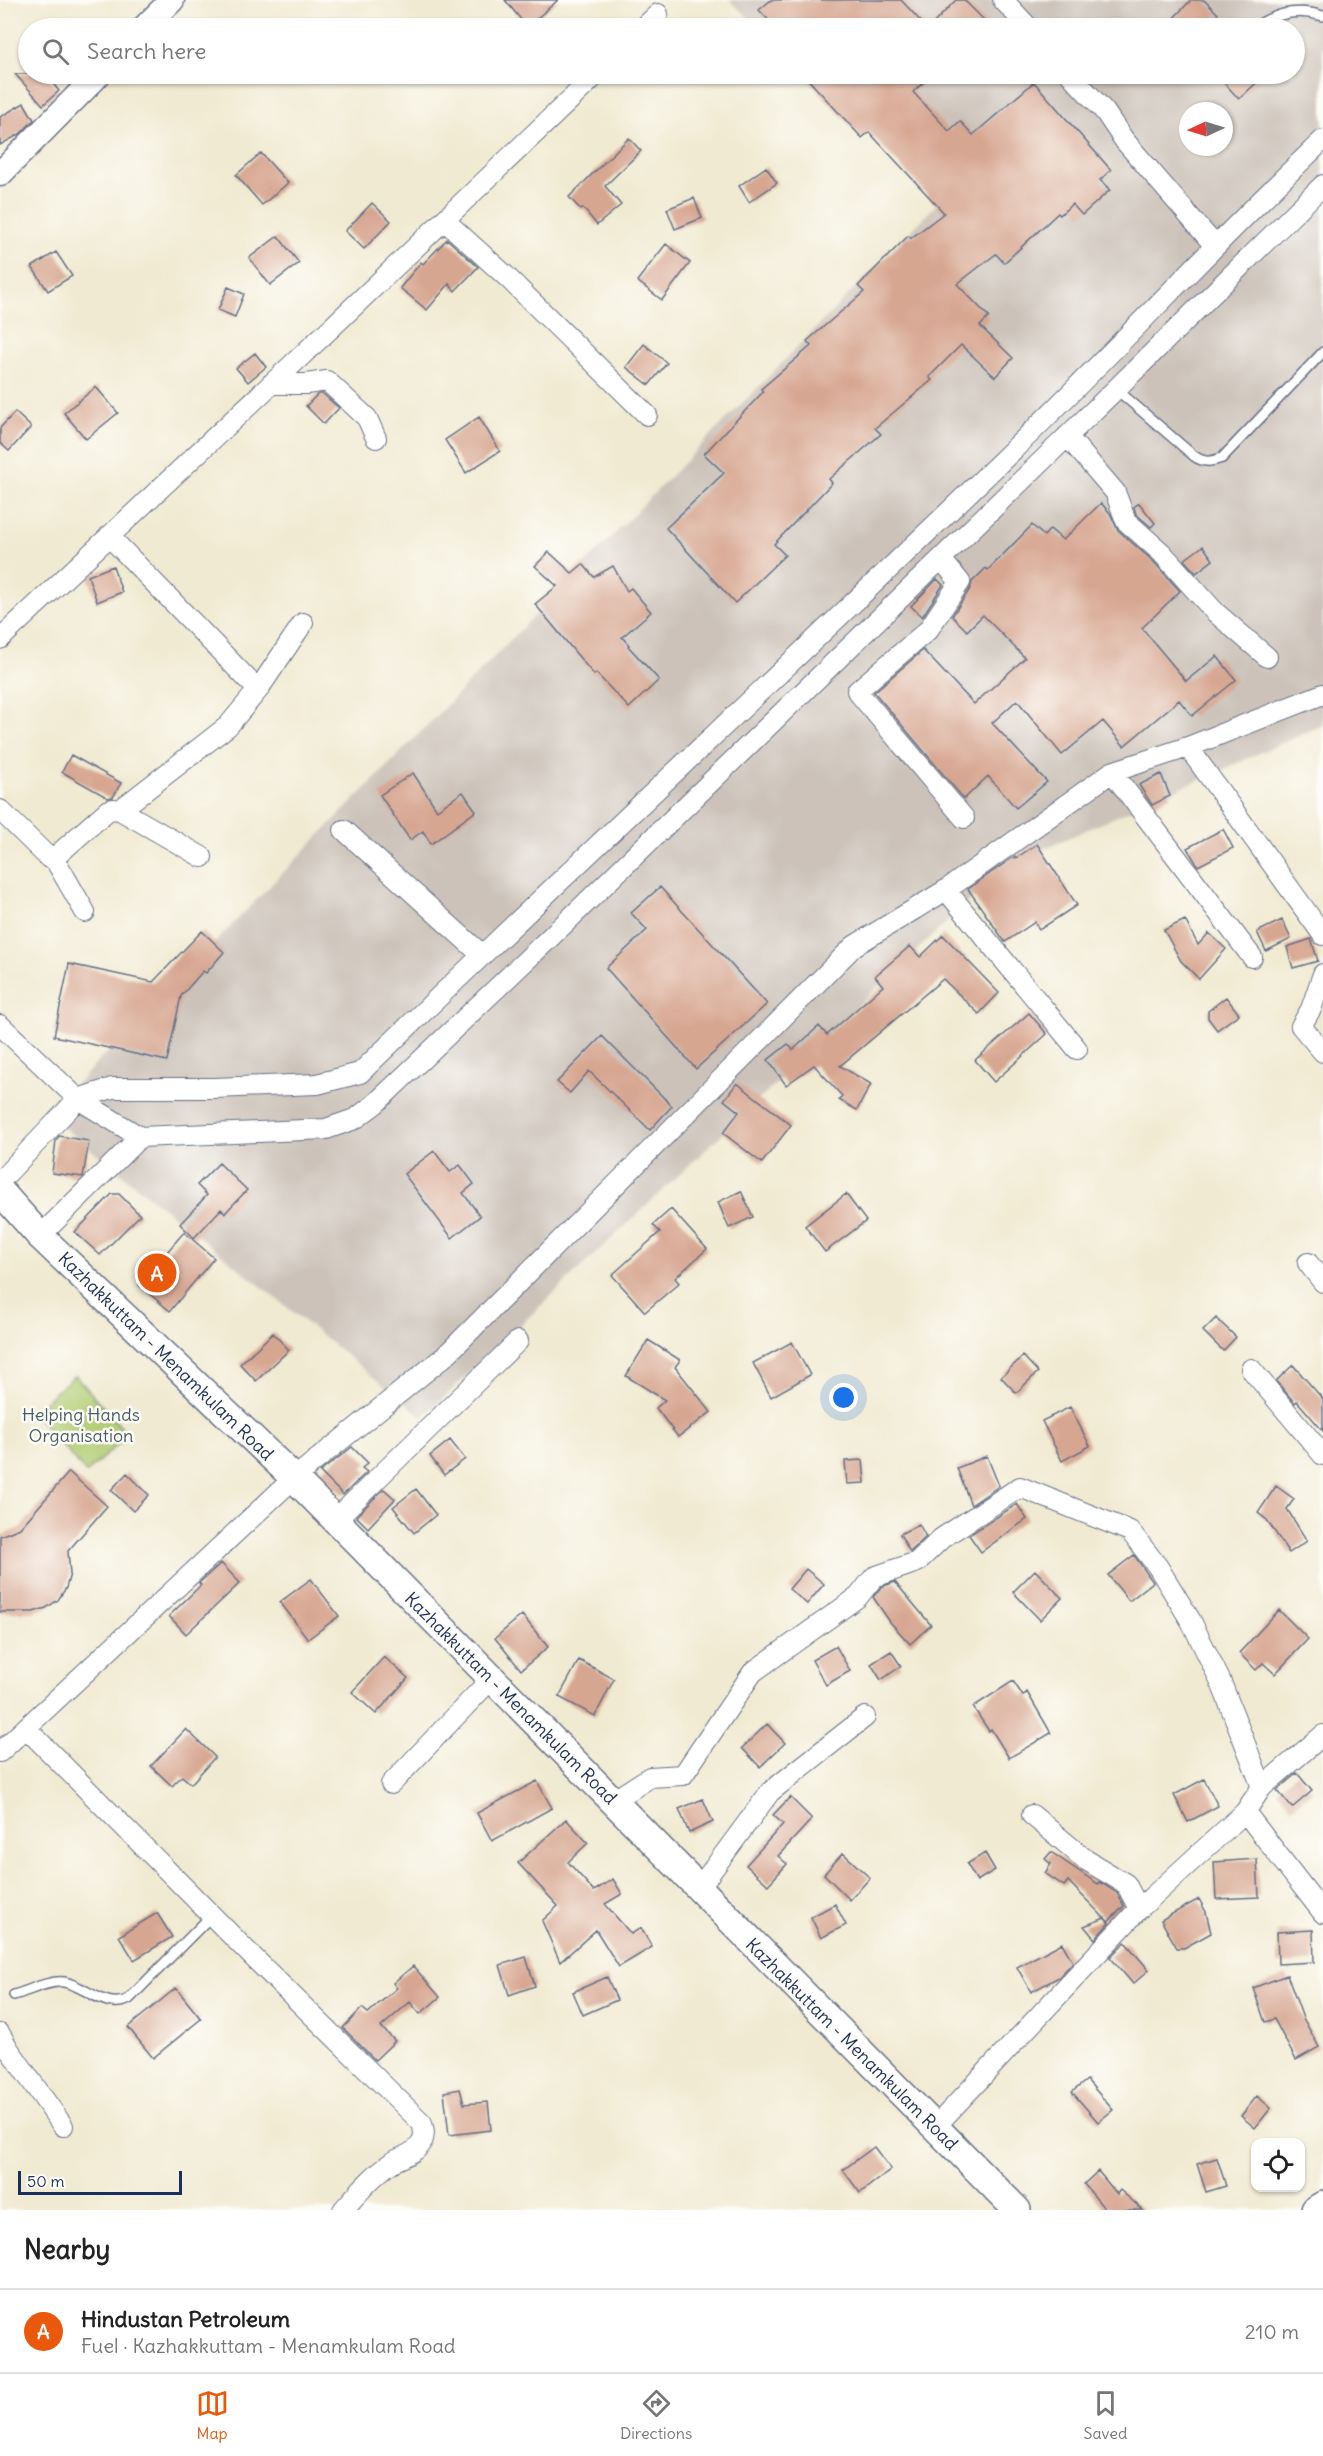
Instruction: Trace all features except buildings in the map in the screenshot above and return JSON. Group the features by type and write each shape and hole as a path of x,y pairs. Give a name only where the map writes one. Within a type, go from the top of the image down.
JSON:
{"main road":[{"name":"Kazhakkuttam - Menamkulam Road","path":"0,1191 40,1236 294,1478 935,2127 1010,2208"},
{"path":"1315,2210 1323,2205"}],"street":[{"path":"154,18 172,0"},
{"path":"1003,0 1020,18"},
{"path":"654,18 658,14"},
{"path":"0,174 89,84"},
{"path":"0,639 587,84"},
{"path":"1079,84 1215,246"},
{"path":"0,1181 78,1100 112,1088 214,1088 317,1084 360,1072 897,562 1120,345 1246,214 1323,140"},
{"path":"0,1025 78,1100 140,1137 326,1129 355,1119 375,1104 561,927 1323,185"},
{"path":"1246,214 1265,243"},
{"path":"444,220 507,277 647,415"},
{"path":"1120,345 1135,370"},
{"path":"271,384 306,384 327,381 367,418 376,438"},
{"path":"1067,436 1115,492 1126,521 1162,553 1215,612 1267,657"},
{"path":"110,536 258,690"},
{"path":"941,559 960,582 928,630 857,691 964,818"},
{"path":"897,562 916,583"},
{"path":"120,810 228,726 258,690 303,623"},
{"path":"0,1752 294,1478 445,1356 854,946 946,890 1112,772 1188,747 1323,694"},
{"path":"1188,747 1323,935"},
{"path":"1112,772 1252,957"},
{"path":"54,858 107,811 113,809 120,810 202,857"},
{"path":"0,810 44,856 54,858 85,912"},
{"path":"344,831 482,955"},
{"path":"946,890 1077,1049"},
{"path":"536,904 561,927"},
{"path":"1323,974 1311,1009 1300,1026 1323,1052"},
{"path":"40,1236 140,1137"},
{"path":"1308,1263 1323,1282"},
{"path":"335,1520 518,1341"},
{"path":"1251,1369 1323,1455"},
{"path":"612,1801 650,1777 683,1775 753,1672 858,1597 874,1577 917,1562 942,1538 1020,1487 1130,1531 1158,1567 1191,1621 1220,1680 1262,1787"},
{"path":"391,1784 492,1678"},
{"path":"699,1888 770,1792 865,1717"},
{"path":"26,1728 211,1916 422,2123 424,2133 422,2143 416,2150 391,2163 369,2180 343,2210"},
{"path":"935,2127 1139,1909 1245,1812 1262,1787 1323,1735"},
{"path":"1245,1812 1323,1913"},
{"path":"1032,1815 1086,1860 1126,1884 1139,1909"},
{"path":"0,2034 63,2126"}],"lane":[{"path":"1270,18 1289,12 1323,16"},
{"path":"1116,389 1194,456 1201,461 1209,462 1222,458 1323,352"},
{"path":"14,1995 62,1982 111,2003 121,2003 129,1999 211,1916"}],"shaded area":[{"path":"729,0 1323,0 1323,725 1007,865 423,1417 47,1114 941,200 818,84 1305,84 1305,18 749,18"}],"green space":[{"name":"Helping Hands Organisation","path":"75,1375 128,1435 86,1473 33,1412"}],"place":[{"name":"Hindustan Petroleum","path":"157,1273"}]}
